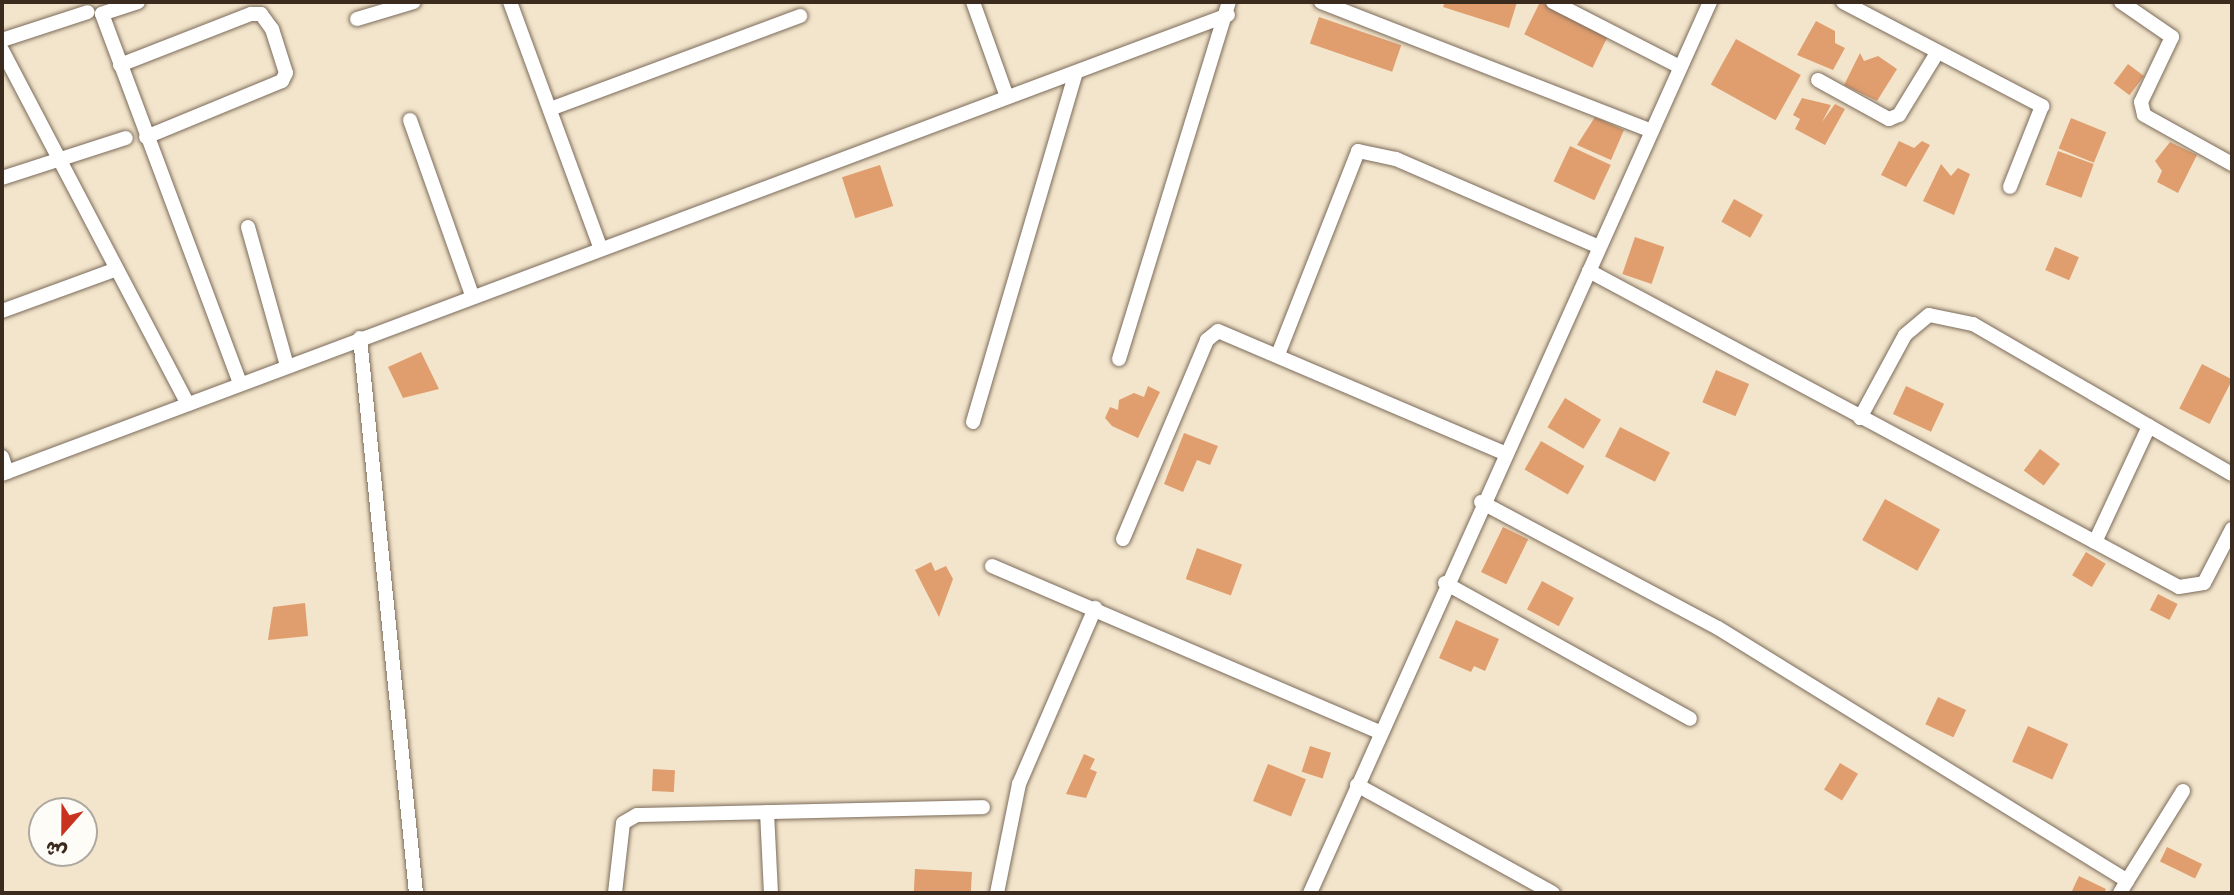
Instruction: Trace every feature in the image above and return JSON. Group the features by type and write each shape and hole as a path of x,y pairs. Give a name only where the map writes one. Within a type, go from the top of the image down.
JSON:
{"street":[{"path":"138,2 102,14 145,137 240,384"},
{"path":"357,19 414,2"},
{"path":"510,2 600,246"},
{"path":"973,2 1007,97"},
{"path":"1321,2 1652,131"},
{"path":"1553,2 1680,67"},
{"path":"1310,893 1445,583 1710,2"},
{"path":"1843,2 2042,106 2010,187"},
{"path":"2121,2 2172,37 2141,102 2144,115 2232,164"},
{"path":"2,457 4,473 600,246 1076,73 1228,8"},
{"path":"1119,359 1228,8"},
{"path":"2,40 88,12"},
{"path":"120,65 251,14 261,14 272,29 286,73 282,81 145,137"},
{"path":"550,109 800,16"},
{"path":"2,50 188,404"},
{"path":"1818,80 1889,119 1899,115 1937,53"},
{"path":"973,422 1076,73"},
{"path":"410,120 472,295"},
{"path":"2,178 127,138"},
{"path":"1279,352 1358,151 1396,159 1600,247"},
{"path":"248,227 287,366"},
{"path":"2,311 117,269"},
{"path":"1589,271 1860,418 2191,590 2204,583 2232,529"},
{"path":"1860,418 1905,335 1929,315 1973,324 2232,474"},
{"path":"1123,539 1207,340 1230,332 1504,453"},
{"path":"360,338 416,893"},
{"path":"2095,542 2149,426"},
{"path":"1482,502 1718,628 2123,887 2183,790"},
{"path":"992,566 1380,732"},
{"path":"1445,583 1690,719"},
{"path":"997,893 1019,784 1095,608"},
{"path":"1357,785 1553,893"},
{"path":"615,893 623,823 637,815 983,807"},
{"path":"767,812 771,893"}],"building":[{"path":"1445,2 1517,2 1509,28 1443,7"},
{"path":"1540,2 1608,35 1593,68 1524,34"},
{"path":"1319,17 1401,45 1392,72 1310,43"},
{"path":"1816,21 1835,31 1835,43 1845,48 1833,70 1797,55"},
{"path":"1736,39 1801,75 1776,120 1711,84"},
{"path":"1860,53 1864,61 1878,56 1897,69 1877,101 1844,85"},
{"path":"2128,64 2144,76 2130,95 2114,83"},
{"path":"1802,98 1831,105 1822,122 1835,104 1845,109 1825,145 1795,129 1800,119 1793,115"},
{"path":"1595,117 1624,130 1611,160 1577,145"},
{"path":"2071,118 2106,132 2094,163 2059,149"},
{"path":"1899,141 1914,148 1922,141 1930,145 1906,187 1881,175"},
{"path":"2170,142 2197,155 2178,193 2157,182 2162,171 2155,161"},
{"path":"1570,146 1611,165 1594,200 1554,181"},
{"path":"2058,151 2094,164 2081,198 2046,185"},
{"path":"1941,164 1951,176 1958,168 1970,174 1954,215 1923,201"},
{"path":"880,165 893,206 855,218 842,177"},
{"path":"1734,199 1763,215 1750,238 1721,222"},
{"path":"1635,237 1664,247 1652,284 1622,274"},
{"path":"2055,247 2079,257 2069,280 2045,270"},
{"path":"421,352 439,389 403,398 388,367"},
{"path":"2202,364 2232,379 2210,424 2179,409"},
{"path":"1716,370 1749,384 1735,416 1702,402"},
{"path":"1148,386 1160,392 1138,438 1112,426 1105,418 1110,407 1118,410 1119,400 1134,393 1144,397"},
{"path":"1906,386 1944,404 1931,432 1893,414"},
{"path":"1565,398 1601,420 1583,449 1547,427"},
{"path":"1620,427 1670,452 1655,482 1605,456"},
{"path":"1184,433 1218,446 1210,465 1197,460 1183,492 1164,484"},
{"path":"1541,441 1584,466 1568,495 1524,470"},
{"path":"2040,449 2060,464 2044,486 2024,471"},
{"path":"1885,499 1940,530 1917,571 1862,540"},
{"path":"1503,527 1528,539 1506,584 1481,572"},
{"path":"1197,548 1242,564 1231,595 1186,579"},
{"path":"2086,552 2106,564 2092,587 2072,575"},
{"path":"931,562 935,571 946,566 953,579 939,617 915,570"},
{"path":"1542,581 1574,598 1559,626 1527,609"},
{"path":"2158,594 2178,604 2169,620 2150,610"},
{"path":"305,603 308,636 268,640 273,607"},
{"path":"1456,620 1499,639 1485,671 1474,666 1471,672 1439,658"},
{"path":"1938,697 1966,710 1953,737 1925,724"},
{"path":"2028,726 2068,744 2052,780 2012,762"},
{"path":"1310,746 1331,753 1323,778 1302,772"},
{"path":"1084,754 1095,759 1090,769 1097,772 1086,798 1066,794"},
{"path":"1840,763 1858,774 1842,800 1824,790"},
{"path":"1268,764 1306,779 1291,816 1253,801"},
{"path":"653,769 675,770 674,792 652,791"},
{"path":"2167,847 2202,864 2195,878 2160,861"},
{"path":"915,869 972,872 971,893 914,893"},
{"path":"2079,876 2106,889 2104,893 2071,893"}]}
